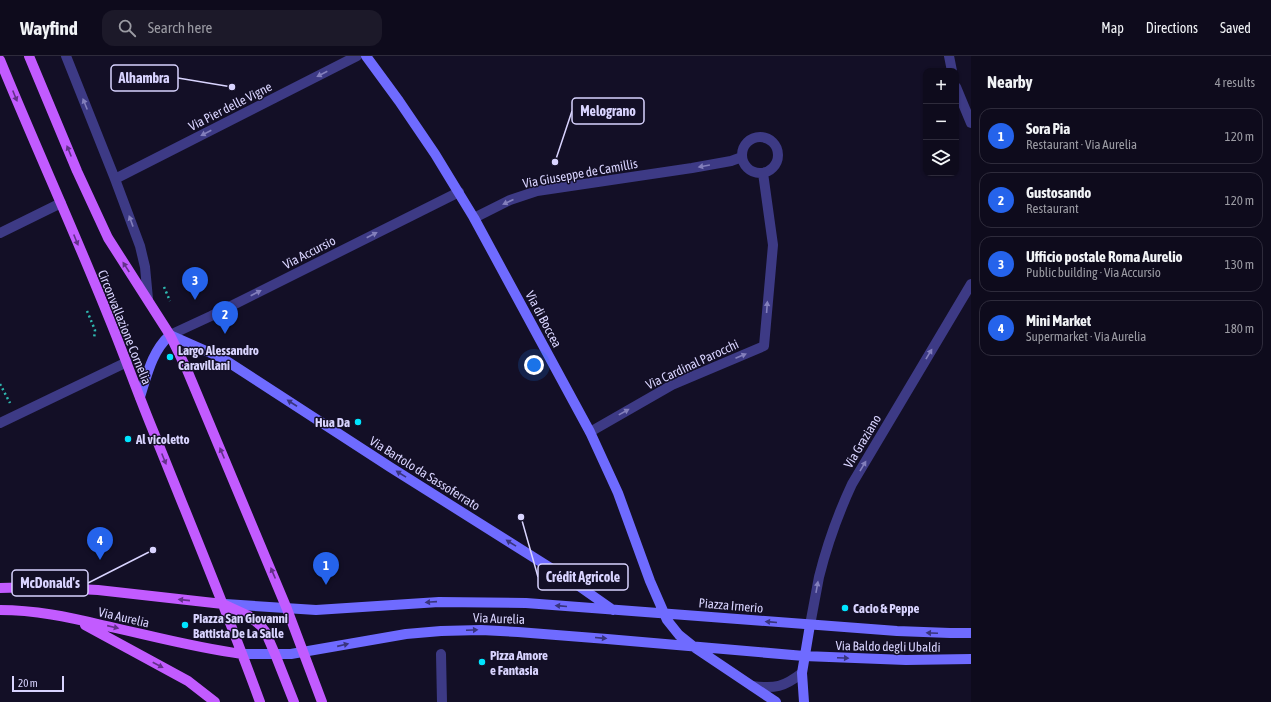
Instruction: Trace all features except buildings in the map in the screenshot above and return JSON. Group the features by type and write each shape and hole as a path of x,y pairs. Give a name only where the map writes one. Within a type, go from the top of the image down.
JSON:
{"main road":[{"name":"Circonvallazione Cornelia","path":"29,56 101,225 129,272 170,335 188,370 288,609"},
{"name":"Via di Boccea","path":"366,56 399,101 459,192 590,432 625,511 650,580 664,613"},
{"name":"Circonvallazione Cornelia","path":"0,60 32,140 61,204 127,362 153,432 223,604"},
{"name":"Via Bartolo da Sassoferrato","path":"170,335 222,358 390,467 570,580 614,610"},
{"path":"140,397 152,361 162,344 170,335"},
{"name":"Via Aurelia","path":"0,588 76,588 223,604 244,613 258,623 265,631 276,654 294,702"},
{"name":"Via Aurelia","path":"288,609 316,610 439,602 483,602 526,603 664,613"},
{"path":"260,702 223,604 288,609 322,702"},
{"name":"Via Aurelia","path":"0,610 27,611 55,615 199,647 242,654"},
{"path":"664,613 672,627 679,635 694,647 776,702"},
{"name":"Piazza Irnerio","path":"664,613 810,625"},
{"path":"75,619 188,681 215,702"},
{"path":"804,702 802,673 810,625"},
{"name":"Via Baldo degli Ubaldi","path":"810,625 897,631 971,633"},
{"name":"Via Aurelia","path":"304,652 353,642 406,634 481,630 694,647"},
{"path":"694,647 804,656"},
{"path":"242,654 304,652"},
{"name":"Via Baldo degli Ubaldi","path":"804,656 906,660 971,659"}],"street":[{"name":"Circonvallazione Cornelia","path":"66,56 115,179 143,257 147,279 148,300"},
{"name":"Via Pier delle Vigne","path":"115,179 356,56"},
{"path":"949,56 951,68"},
{"path":"959,94 971,123"},
{"path":"759,136 773,142 777,149 778,156 776,164 770,170 763,173 754,172 746,167 742,157 742,150 745,143 751,138 759,136"},
{"name":"Via Giuseppe de Camillis","path":"474,218 510,200 537,191 692,168 731,161 742,157"},
{"name":"Via Cardinal Parocchi","path":"590,432 672,385 764,346 767,298 773,245 763,173"},
{"name":"Via Accursio","path":"170,335 459,192"},
{"path":"0,233 61,204"},
{"name":"Via Graziano","path":"810,625 819,576 843,504 852,484 971,284"},
{"path":"0,423 127,362"},
{"path":"441,654 442,702"},
{"path":"752,686 765,687 783,685 802,673"}],"path":[{"path":"164,287 170,301"},
{"path":"87,311 95,330 94,339"},
{"path":"0,384 16,416"}],"place":[{"name":"Alhambra","path":"232,87"},
{"name":"Melograno","path":"555,162"},
{"name":"Ufficio postale Roma Aurelio","path":"195,300"},
{"name":"Gustosando","path":"225,334"},
{"name":"Largo Alessandro Caravillani","path":"170,357"},
{"name":"Hua Da","path":"358,422"},
{"name":"Al vicoletto","path":"128,439"},
{"name":"Crédit Agricole","path":"521,517"},
{"name":"McDonald's","path":"153,550"},
{"name":"Mini Market","path":"100,560"},
{"name":"Sora Pia","path":"326,585"},
{"name":"Cacio & Peppe","path":"845,608"},
{"name":"Piazza San Giovanni Battista De La Salle","path":"185,625"},
{"name":"Pizza Amore e Fantasia","path":"482,662"}]}
